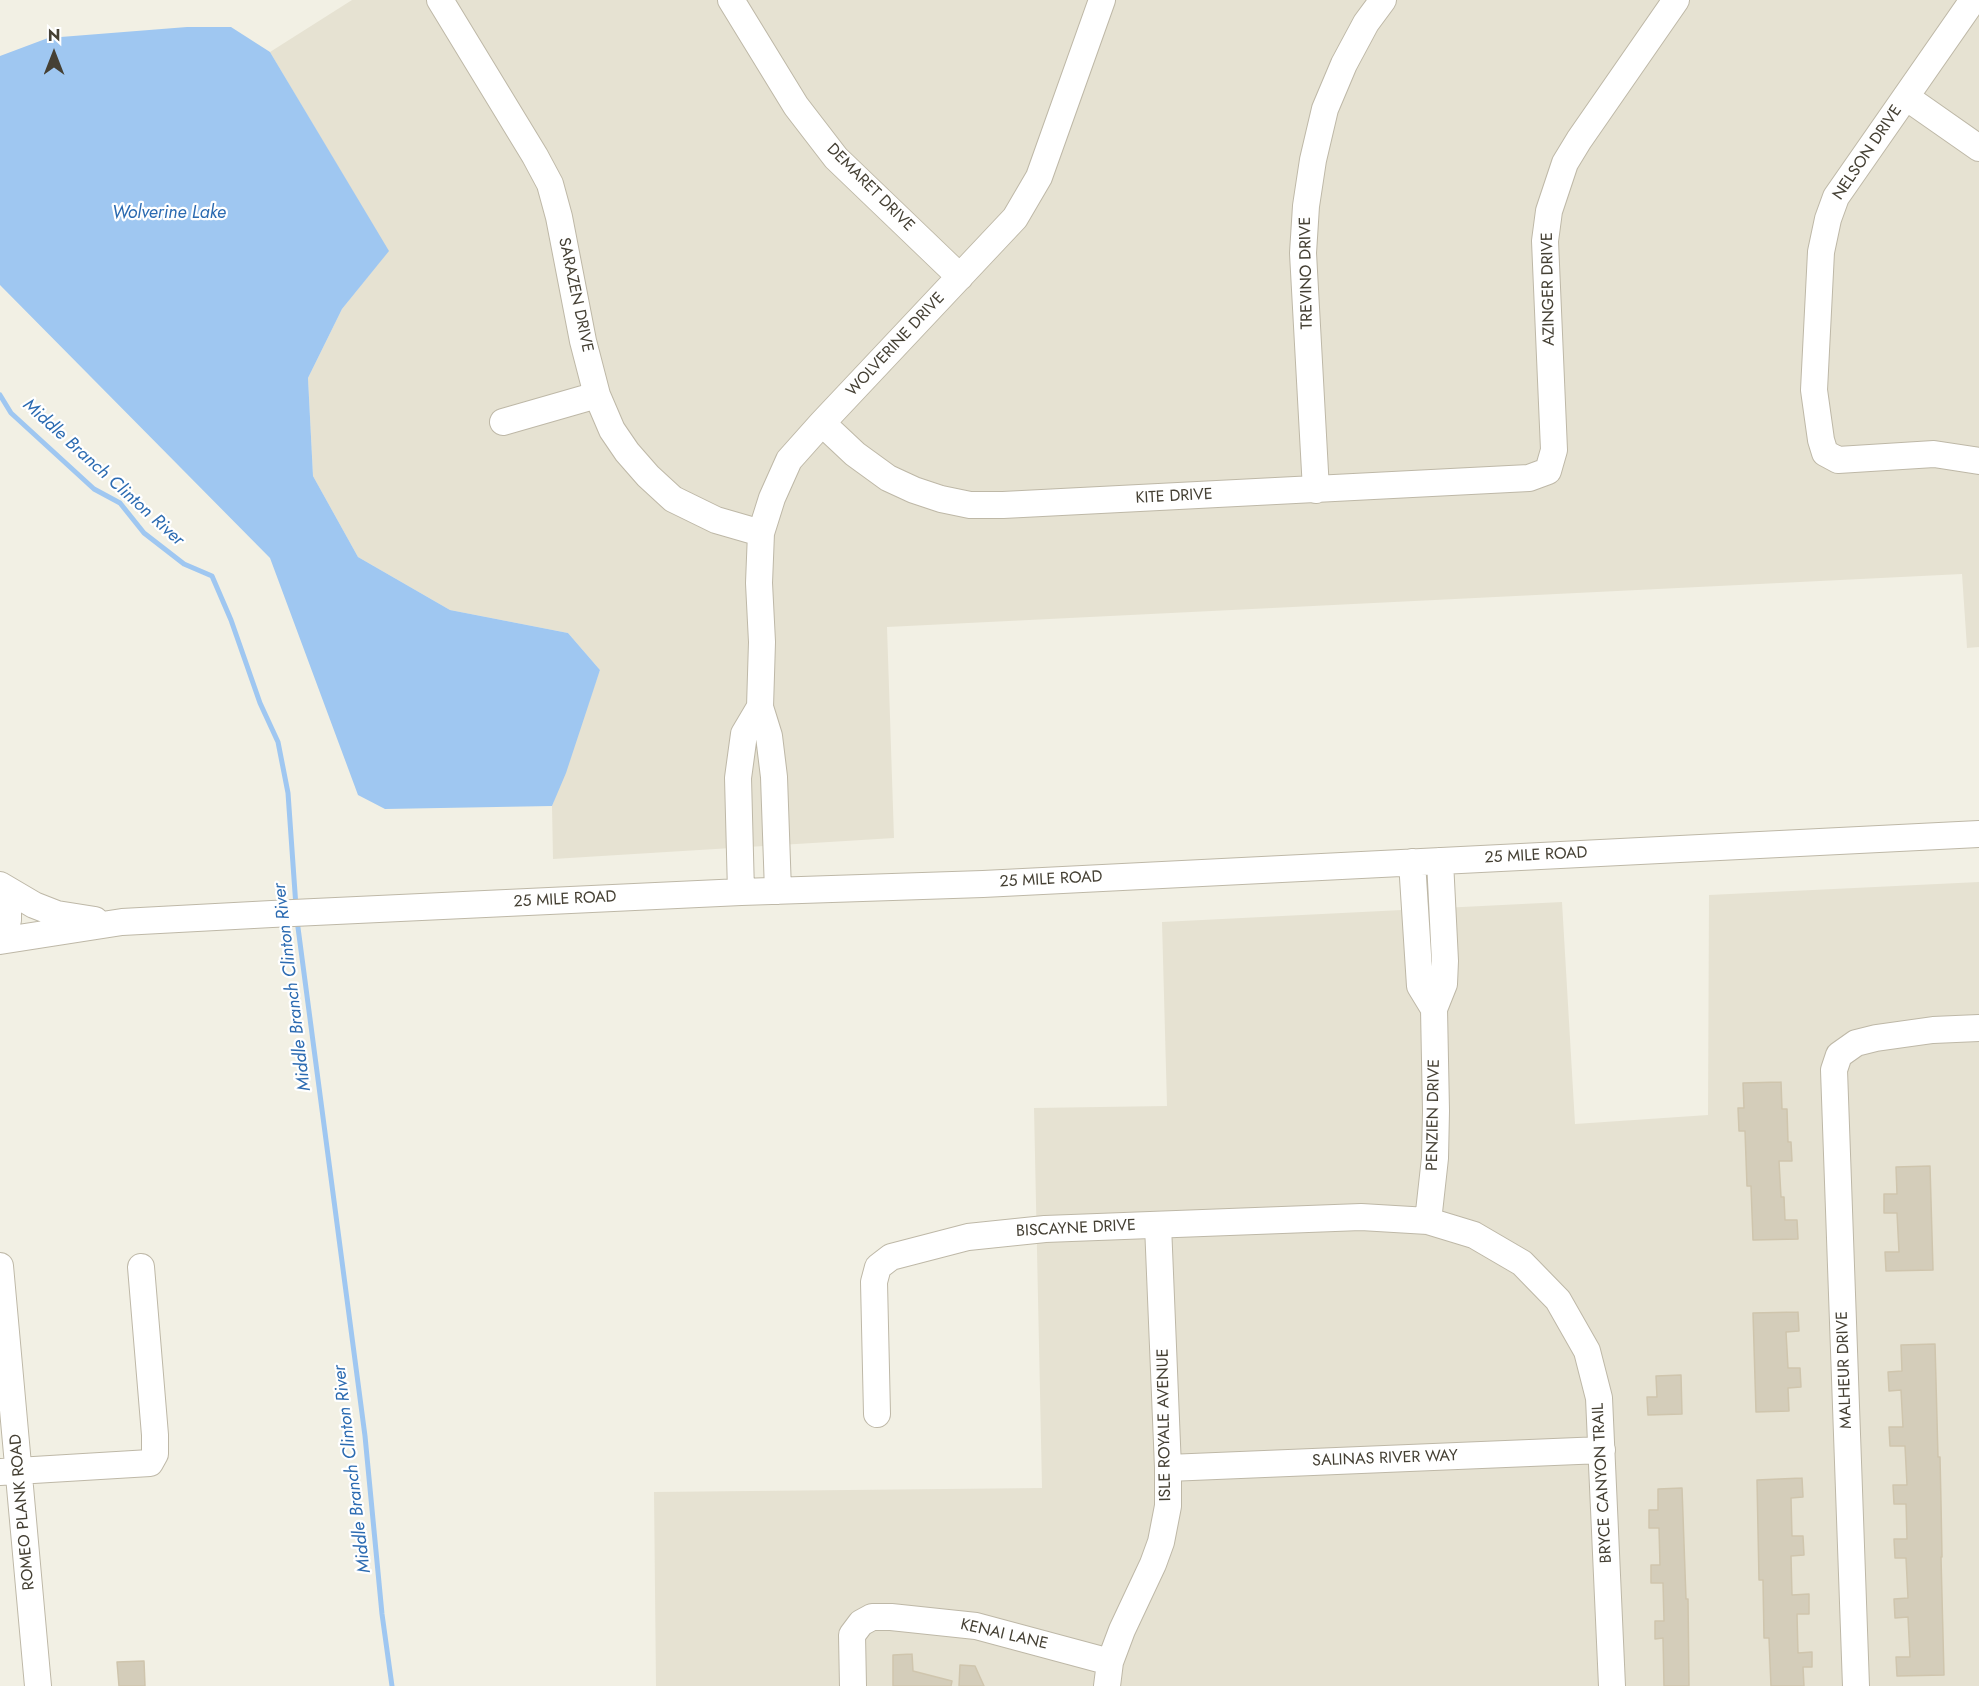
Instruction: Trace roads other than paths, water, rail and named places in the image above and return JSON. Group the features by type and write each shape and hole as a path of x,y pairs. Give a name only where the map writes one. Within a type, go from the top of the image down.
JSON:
{"street":[{"name":"SARAZEN DRIVE","path":"440,0 550,184 559,217 583,341 597,395 612,430 648,476 674,499 716,520 761,534"},
{"name":"DEMARET DRIVE","path":"731,0 796,106 836,158 960,276"},
{"name":"WOLVERINE DRIVE","path":"778,891 774,777 769,736 760,707 761,534 772,498 789,460 1015,218 1039,177 1102,0"},
{"name":"TREVINO DRIVE","path":"1316,490 1303,253 1306,206 1313,159 1325,109 1344,64 1366,23 1383,0"},
{"name":"AZINGER DRIVE","path":"1548,471 1554,450 1545,241 1549,211 1556,186 1570,155 1676,0"},
{"name":"NELSON DRIVE","path":"1973,0 1836,197 1828,219 1821,252 1814,390 1825,453 1838,460 1934,454 1979,461"},
{"path":"1906,97 1979,148"},
{"path":"503,422 597,395"},
{"name":"KITE DRIVE","path":"822,423 855,454 888,478 941,499 970,505 1003,506 1529,478 1548,471"},
{"name":"WOLVERINE DRIVE","path":"741,892 738,778 744,734 760,707"},
{"path":"738,778 774,777"},
{"name":"25 MILE ROAD","path":"0,940 123,922 272,914 741,892 983,884 1979,834"},
{"name":"PENZIEN DRIVE","path":"1428,1221 1435,1158 1434,1009 1444,984 1445,961 1440,861"},
{"name":"PENZIEN DRIVE","path":"1412,862 1420,986 1434,1009"},
{"path":"0,887 8,907 8,920 0,940"},
{"name":"25 MILE ROAD","path":"0,887 57,914 82,920 123,922"},
{"name":"MALHEUR DRIVE","path":"1856,1686 1834,1070 1839,1055 1856,1043 1933,1030 1979,1028"},
{"name":"BISCAYNE DRIVE","path":"877,1414 874,1282 878,1267 891,1257 968,1237 1045,1229 1361,1217 1428,1221"},
{"name":"BRYCE CANYON TRAIL","path":"1428,1221 1474,1235 1522,1263 1558,1300 1587,1351 1599,1398 1612,1686"},
{"name":"ISLE ROYALE AVENUE","path":"1108,1674 1122,1630 1144,1586 1161,1542 1168,1506 1158,1225"},
{"name":"ROMEO PLANK ROAD","path":"0,1266 10,1472 38,1686"},
{"path":"10,1472 150,1463 155,1454 155,1435 141,1267"},
{"name":"SALINAS RIVER WAY","path":"1168,1468 1602,1450"},
{"name":"KENAI LANE","path":"853,1686 852,1635 861,1623 872,1617 976,1626 1108,1674"}],"water":[{"name":"Wolverine Lake","path":"187,27 231,27 270,52 389,251 342,309 308,378 313,476 358,557 450,610 568,633 600,670 566,773 552,806 385,809 358,795 270,558 0,285 0,56 48,38"}],"waterway":[{"name":"Middle Branch Clinton River","path":"0,395 11,413 94,489 120,503 144,533 184,564 212,576 231,620 260,703 278,742 288,793 296,907"},
{"name":"Middle Branch Clinton River","path":"297,920 365,1436 382,1614 392,1686"}]}
